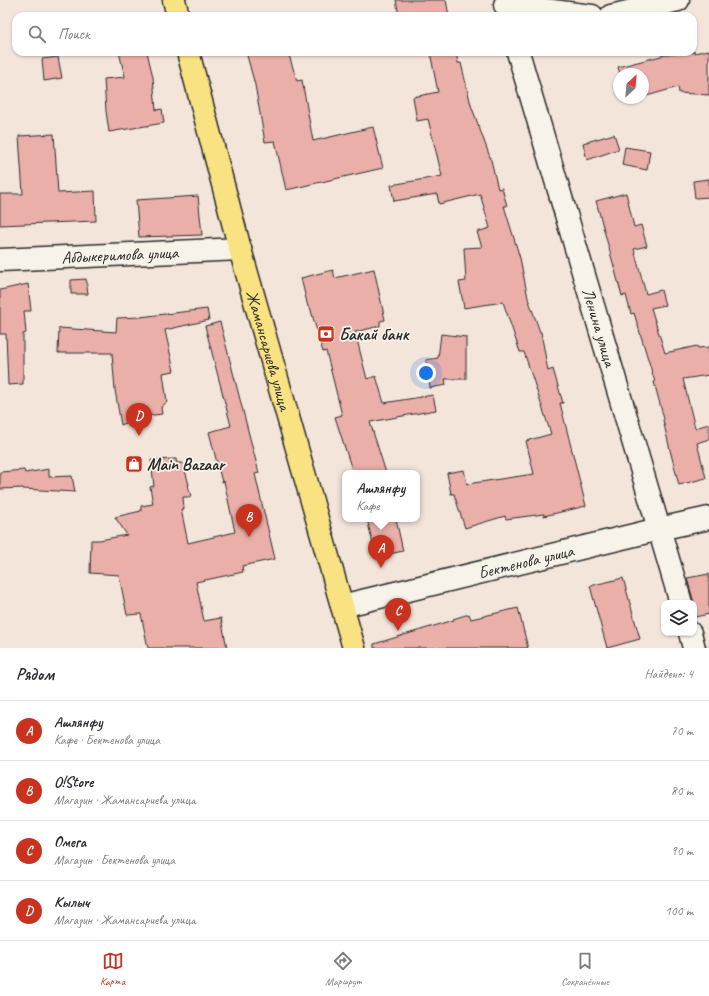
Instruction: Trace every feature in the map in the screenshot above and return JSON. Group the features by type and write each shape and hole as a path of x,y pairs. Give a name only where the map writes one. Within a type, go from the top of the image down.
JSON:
{"main road":[{"path":"174,0 177,12"},
{"name":"Жамансариева улица","path":"189,56 240,249 354,648"}],"street":[{"path":"628,12 678,0"},
{"path":"505,7 553,12"},
{"name":"Ленина улица","path":"519,56 680,600"},
{"name":"Абдыкеримова улица","path":"0,260 240,249"},
{"name":"Бектенова улица","path":"342,606 659,528 709,518"},
{"path":"691,636 694,648"}],"building":[{"path":"396,0 446,0 448,12 398,12"},
{"path":"709,50 709,95 679,93 678,87 649,95 649,68 618,67 661,56 697,56 697,52"},
{"path":"120,56 148,56 153,77 156,110 162,109 164,123 109,132 104,79 125,77"},
{"path":"247,56 289,56 297,81 302,80 313,141 373,127 383,168 286,190 275,141 265,142 255,85"},
{"path":"431,56 457,56 458,63 461,63 471,105 491,160 498,189 502,188 507,206 504,206 520,258 528,298 541,332 548,371 553,369 563,403 560,403 586,506 544,516 544,514 506,519 505,516 465,528 454,494 451,494 447,473 464,470 467,484 534,474 526,441 551,434 524,352 520,352 503,302 464,308 459,282 466,281 464,248 482,247 477,232 490,228 480,194 439,204 437,194 394,201 391,185 442,176 428,119 417,121 413,97 438,92"},
{"path":"58,57 62,78 44,81 42,59"},
{"path":"54,134 58,193 95,191 96,221 0,225 0,194 23,194 19,136"},
{"path":"614,134 619,149 587,160 583,143"},
{"path":"625,147 650,151 647,170 622,165"},
{"path":"709,179 709,197 695,198 693,181"},
{"path":"626,193 634,227 641,225 647,246 634,249 646,294 661,290 665,305 651,308 665,353 697,346 698,348 709,347 709,375 683,379 695,428 709,424 709,439 697,443 706,478 679,485 655,382 634,313 631,314 626,295 622,296 596,201"},
{"path":"198,196 202,235 139,237 136,200"},
{"path":"374,269 385,320 380,321 380,326 355,332 367,379 376,376 384,403 433,395 436,410 370,422 385,470 352,470 335,417 342,415 326,351 323,352 310,307 308,307 301,278 333,270 335,278"},
{"path":"86,279 88,294 71,294 71,280"},
{"path":"28,284 31,311 24,311 26,333 23,334 23,384 8,385 6,334 0,334 0,290"},
{"path":"207,309 209,320 165,330 174,371 163,373 167,402 161,407 162,414 139,417 121,425 115,390 112,353 58,353 59,328 116,332 117,318 140,317"},
{"path":"220,322 259,473 255,474 275,559 242,566 243,572 196,582 204,621 221,618 227,648 148,648 141,614 127,615 119,575 90,573 91,540 100,540 127,535 115,517 141,511 141,506 153,504 150,487 154,486 151,460 176,459 177,463 183,463 191,497 183,497 184,509 181,509 188,543 235,532 224,481 222,482 209,432 231,426 205,326"},
{"path":"441,334 466,337 466,379 445,379 446,385 430,388 426,360 438,358"},
{"path":"49,469 49,477 72,476 75,492 23,488 0,489 0,472 24,470 25,473"},
{"path":"368,522 397,522 403,551 376,557"},
{"path":"709,574 709,614 697,617 697,600 693,600 687,578"},
{"path":"623,578 640,639 607,648 590,586"},
{"path":"518,608 528,648 374,648 374,644 454,620 453,619 469,614 471,619"}],"place":[{"name":"Бакай банк","path":"326,334"},
{"name":"Кылыч","path":"139,436"},
{"name":"Main Bazaar","path":"134,464"},
{"name":"O!Store","path":"249,537"},
{"name":"Ашлянфу","path":"381,568"},
{"name":"Омега","path":"398,631"}]}
